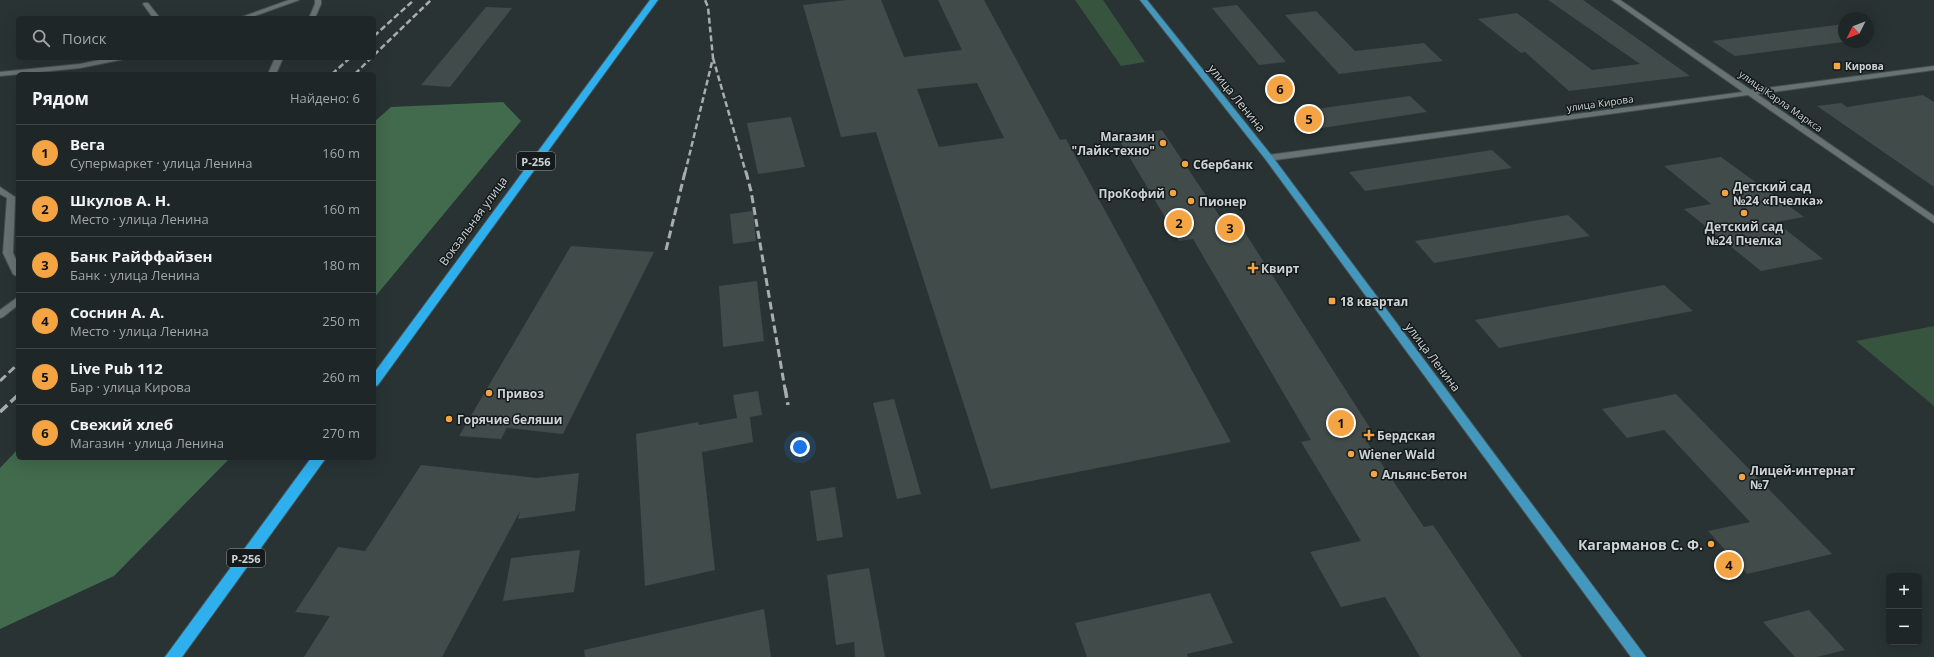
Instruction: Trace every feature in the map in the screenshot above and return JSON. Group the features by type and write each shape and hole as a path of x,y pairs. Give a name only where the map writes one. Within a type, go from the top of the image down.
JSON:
{"highway":[{"name":"Вокзальная улица","path":"376,379 654,0"},
{"name":"Р-256","path":"173,657 318,460"}],"main road":[{"name":"улица Ленина","path":"1143,0 1269,158 1639,657"}],"street":[{"path":"248,16 296,0"},
{"path":"313,16 318,4 318,0"},
{"name":"улица Карла Маркса","path":"1615,0 1751,92 1934,220"},
{"path":"146,4 155,16"},
{"path":"20,72 80,66 110,60"},
{"path":"273,72 278,60"},
{"name":"улица Кирова","path":"1269,158 1934,68"},
{"path":"0,74 16,72"},
{"path":"0,190 11,197 8,253 16,270"},
{"path":"0,315 16,302"}],"green space":[{"path":"1075,0 1103,0 1145,62 1121,66"},
{"path":"503,102 521,121 376,296 376,120 391,107"},
{"path":"1934,326 1934,406 1856,341"},
{"path":"16,451 16,460 228,460 114,576 0,629 0,468"}],"building":[{"path":"846,0 881,0 904,57 962,50 938,0 984,0 1060,140 1066,139 1231,442 991,489 876,132 841,137 803,5","holes":["977,83 1004,138 939,147 917,89"]},
{"path":"1548,0 1583,0 1690,76 1569,91 1525,52 1521,53 1478,19 1517,13 1592,70 1640,64"},
{"path":"1237,5 1286,62 1259,65 1212,8"},
{"path":"486,7 512,8 450,87 421,85"},
{"path":"1316,11 1355,51 1424,43 1443,61 1339,74 1285,15"},
{"path":"1838,25 1838,43 1735,56 1712,41"},
{"path":"1923,95 1934,102 1934,187 1817,106 1841,103 1847,107"},
{"path":"1410,96 1427,112 1309,130 1294,112"},
{"path":"791,117 805,167 758,174 747,123"},
{"path":"1162,130 1231,233 1244,231 1372,431 1361,433 1424,527 1433,525 1522,657 1420,657 1385,597 1341,607 1310,552 1361,541 1301,442 1311,440 1193,239 1179,241 1117,136"},
{"path":"1492,150 1512,168 1365,191 1349,172"},
{"name":"Детский сад №24 Пчелка","path":"1721,157 1804,217 1776,222 1823,259 1761,271 1684,209 1711,204 1664,166"},
{"path":"753,211 756,241 733,244 730,214"},
{"path":"1568,215 1590,236 1434,263 1415,241"},
{"path":"571,246 654,252 563,434 507,428 501,439 459,436"},
{"path":"757,281 764,341 723,347 719,286"},
{"path":"1664,285 1693,311 1499,348 1475,320"},
{"path":"758,391 762,415 750,417 753,442 702,452 715,570 645,586 636,434 698,422 699,425 737,418 733,395"},
{"path":"1676,394 1832,554 1747,574 1708,531 1750,522 1664,430 1627,438 1602,409"},
{"path":"894,399 921,494 897,499 873,403"},
{"path":"421,465 537,478 579,473 575,511 518,519 520,511 442,657 304,657 330,616 295,612 338,547 365,551"},
{"path":"835,487 843,537 817,541 810,491"},
{"path":"580,550 574,592 503,601 511,558"},
{"path":"869,568 885,657 855,657 854,642 836,645 827,575"},
{"path":"1210,593 1233,643 1187,654 1188,657 1087,657 1075,623"},
{"path":"764,609 771,657 585,657 584,650"},
{"path":"1809,610 1845,650 1817,657 1795,657 1763,622"}],"railway":[{"path":"376,34 414,0"},
{"path":"376,53 431,0"},
{"path":"705,0 708,7 713,58"},
{"path":"685,173 713,58"},
{"path":"713,58 746,173"},
{"path":"334,72 348,60"},
{"path":"357,72 369,60"},
{"path":"666,250 685,172"},
{"path":"746,172 751,191 785,389"},
{"path":"0,381 16,366"},
{"path":"785,388 788,405"},
{"path":"0,412 16,397"}],"place":[{"name":"Кирова","path":"1837,66"},
{"name":"Свежий хлеб","path":"1280,89"},
{"name":"Live Pub 112","path":"1309,119"},
{"name":"Магазин \"Лайк-техно\"","path":"1163,143"},
{"name":"Сбербанк","path":"1185,164"},
{"name":"ПроКофий","path":"1173,193"},
{"name":"Детский сад №24 «Пчелка»","path":"1725,193"},
{"name":"Пионер","path":"1191,201"},
{"name":"Детский сад №24 Пчелка","path":"1744,213"},
{"name":"Шкулов А. Н.","path":"1179,223"},
{"name":"Банк Райффайзен","path":"1230,228"},
{"name":"Квирт","path":"1253,268"},
{"name":"18 квартал","path":"1332,301"},
{"name":"Привоз","path":"489,393"},
{"name":"Горячие беляши","path":"449,419"},
{"name":"Вега","path":"1341,423"},
{"name":"Бердская","path":"1369,435"},
{"name":"Wiener Wald","path":"1351,454"},
{"name":"Альянс-Бетон","path":"1374,474"},
{"name":"Лицей-интернат №7","path":"1742,477"},
{"name":"Кагарманов С. Ф.","path":"1711,544"},
{"name":"Соснин А. А.","path":"1729,565"}]}
